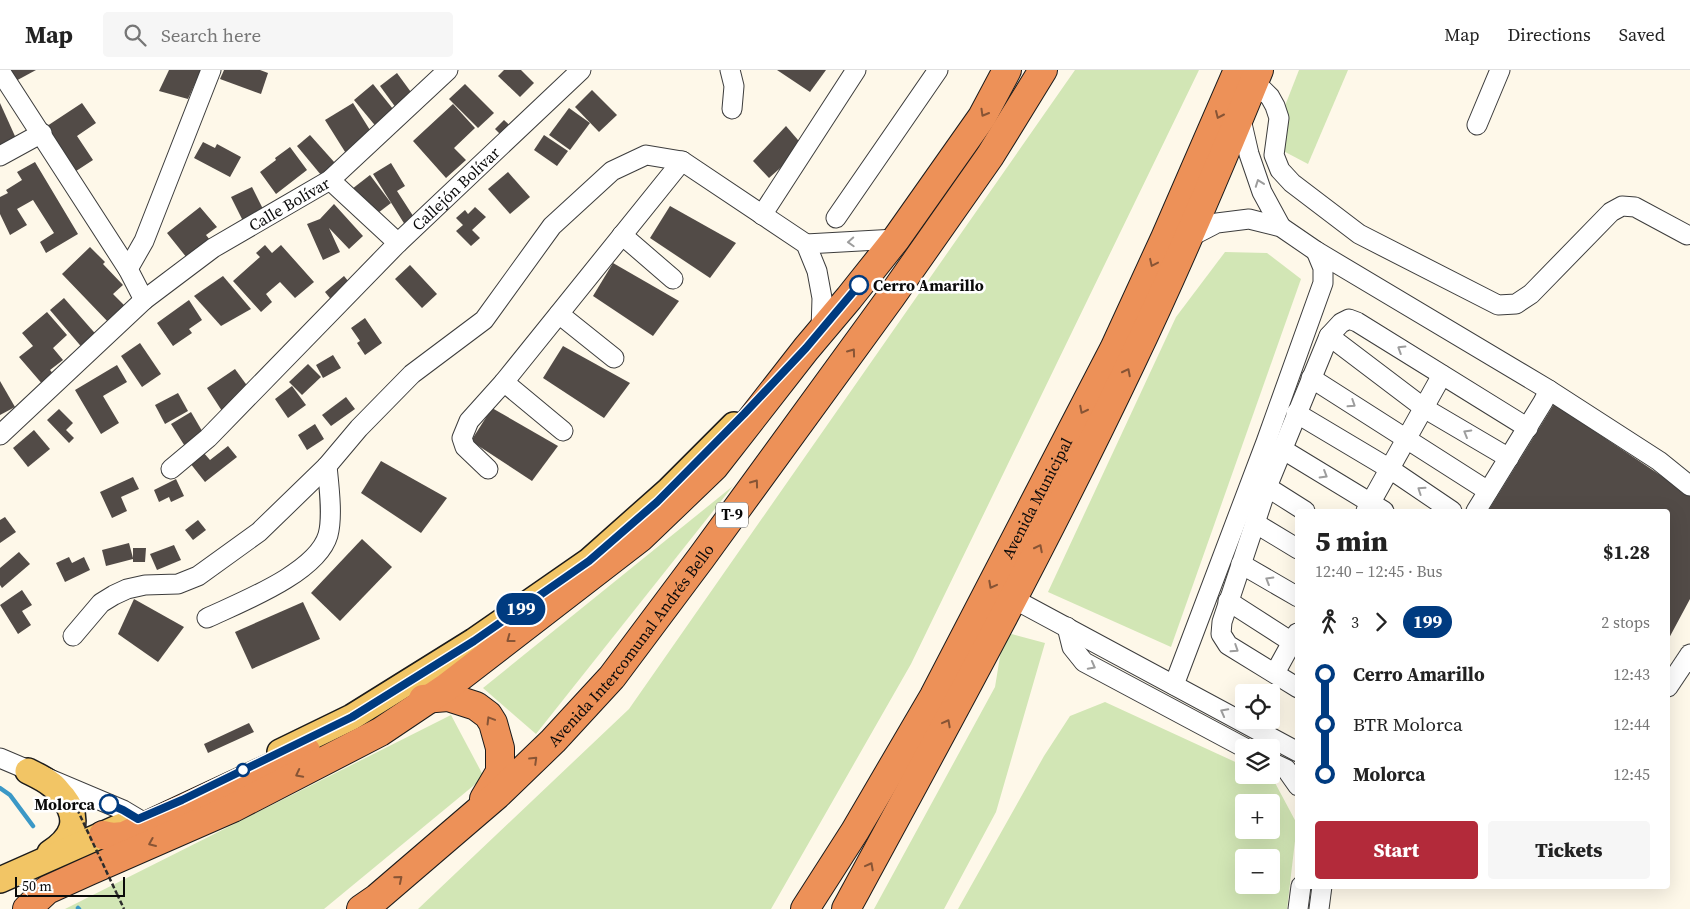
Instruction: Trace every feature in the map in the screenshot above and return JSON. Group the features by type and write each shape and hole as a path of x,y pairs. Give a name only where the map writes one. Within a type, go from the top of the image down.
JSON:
{"highway":[{"path":"27,909 48,890 89,870 233,808 380,732 432,697 640,538 714,466 813,340 896,239 982,116 1007,70"},
{"name":"Avenida Intercomunal Andrés Bello","path":"360,909 377,898 497,795 554,741 612,677 892,297 990,156 1044,70"},
{"name":"Avenida Municipal","path":"846,909 1012,598 1131,363 1188,238 1240,115 1251,74"},
{"name":"Avenida Municipal","path":"805,909 856,831 934,696 1101,375 1165,238 1251,74"},
{"path":"103,835 112,837 124,836 395,709 432,697 448,696 476,706 488,715 493,723 500,748 500,772 486,796 462,825"}],"main road":[{"path":"0,880 182,800 352,717 474,641 589,561 644,513 689,471 813,340"},
{"path":"28,771 53,785 71,810 73,822 72,830 57,848 28,867"}],"street":[{"path":"128,269 144,241 211,70"},
{"name":"Calle Bolívar","path":"0,435 144,300 213,248 330,180 448,70"},
{"name":"Callejón Bolívar","path":"330,180 398,243 581,70"},
{"path":"730,70 734,86 732,109"},
{"path":"762,215 856,70"},
{"path":"836,218 938,70"},
{"path":"1476,125 1500,70"},
{"path":"0,71 42,133 128,269 144,300"},
{"path":"1251,74 1275,106 1279,118 1274,155 1280,170 1292,183 1359,234 1498,305 1516,304 1531,294 1611,212 1622,206 1634,207 1689,234"},
{"path":"1240,115 1249,154 1259,182 1281,227"},
{"path":"0,156 42,133"},
{"path":"73,636 101,603 120,592 146,585 178,584 198,576 258,532 327,466 360,428 412,374 484,320 552,226 612,171 646,155 682,161 806,244 817,271 822,298 813,340"},
{"path":"488,469 465,447 462,438 469,421 504,382 682,161"},
{"path":"1188,238 1217,223 1249,219 1281,227 1316,251 1549,390 1660,460 1690,486"},
{"path":"622,235 673,279"},
{"path":"806,244 896,239"},
{"path":"171,469 208,438 398,243"},
{"path":"1174,685 1266,442 1323,283 1323,268 1316,251"},
{"path":"559,314 614,358"},
{"path":"1295,686 1228,645 1221,634 1222,622 1267,487 1329,336 1341,323 1349,319 1357,322 1528,428"},
{"path":"1329,336 1424,408 1509,458"},
{"path":"1282,450 1373,508 1390,469 1442,375"},
{"path":"1311,378 1488,491"},
{"path":"504,382 563,431"},
{"path":"1477,509 1528,428 1549,390"},
{"path":"1296,413 1390,469 1449,509"},
{"path":"207,618 268,589 293,574 308,563 324,545 328,534 330,498 327,466"},
{"path":"1267,487 1302,509"},
{"path":"1255,522 1295,547"},
{"path":"1242,564 1295,595"},
{"path":"1012,598 1295,750"},
{"path":"1228,602 1295,639"},
{"path":"1066,627 1072,647 1084,662 1235,743"},
{"path":"1275,673 1295,642"},
{"path":"1670,684 1690,654"},
{"path":"0,758 123,810 138,819"},
{"path":"1280,766 1286,769 1295,782"},
{"path":"1298,909 1301,889"},
{"path":"1319,909 1322,889"}],"path":[{"path":"77,809 124,909"}],"green space":[{"path":"1075,70 1199,70 911,664 771,909 418,909 629,709"},
{"path":"1299,70 1348,70 1308,164 1270,144"},
{"path":"1225,252 1267,253 1301,279 1171,647 1048,592 1176,317"},
{"path":"733,486 536,734 483,688"},
{"path":"1004,632 1045,643 996,812 944,909 874,909 995,687"},
{"path":"1105,702 1235,762 1235,784 1276,784 1295,820 1295,841 1287,909 958,909 1044,756 1070,716"},
{"path":"451,715 484,777 324,909 65,909"}],"building":[{"path":"5,70 36,70 12,83"},
{"path":"169,70 201,70 188,99 159,91"},
{"path":"224,70 260,70 268,73 261,94 220,79"},
{"path":"504,70 521,70 534,83 520,97 498,76"},
{"path":"777,70 826,70 810,92"},
{"path":"397,73 416,99 399,112 380,86"},
{"path":"373,84 397,114 378,129 354,100"},
{"path":"465,84 494,113 478,128 449,99"},
{"path":"592,90 617,115 599,132 575,107"},
{"path":"0,103 19,145 0,154"},
{"path":"82,103 96,123 77,136 93,160 70,175 41,130"},
{"path":"353,103 375,138 347,155 325,120"},
{"path":"453,104 475,128 454,148 466,160 446,178 413,141"},
{"path":"569,108 590,123 570,150 549,135"},
{"path":"504,120 515,130 505,139 495,129"},
{"path":"786,126 804,147 769,178 753,161"},
{"path":"310,135 335,163 321,175 297,146"},
{"path":"544,135 568,151 557,166 534,150"},
{"path":"203,142 215,148 217,144 241,157 230,177 194,158"},
{"path":"290,147 307,170 276,194 260,172"},
{"path":"35,162 78,234 46,253 40,242 54,233 33,200 17,209 27,225 10,235 0,214 0,197 8,193 6,190 22,180 17,172"},
{"path":"391,163 405,186 397,191 417,222 407,228 373,174"},
{"path":"508,172 530,197 510,214 488,189"},
{"path":"370,175 391,203 374,216 352,189"},
{"path":"252,187 264,211 243,221 231,197"},
{"path":"334,204 363,236 349,249 329,228 340,252 323,260 307,224 320,219"},
{"path":"670,206 736,243 710,278 650,238"},
{"path":"200,207 217,227 206,235 214,245 191,263 167,233"},
{"path":"475,207 486,217 472,230 480,238 471,246 456,231 463,225 456,218 465,210 468,214"},
{"path":"265,245 272,253 281,245 314,282 295,298 280,282 266,294 272,302 261,312 233,281 260,257 256,253"},
{"path":"90,247 123,285 113,294 128,309 111,325 62,274"},
{"path":"613,263 679,301 653,336 593,296"},
{"path":"410,265 437,294 422,308 395,279"},
{"path":"223,276 251,309 221,326 194,296"},
{"path":"344,276 353,287 334,303 325,292"},
{"path":"64,298 100,339 85,351 50,310"},
{"path":"189,300 202,320 189,329 192,333 173,346 157,323"},
{"path":"47,312 67,335 53,348 63,360 50,370 55,376 44,386 19,357 33,346 22,333"},
{"path":"365,318 382,343 365,355 357,343 360,341 351,328"},
{"path":"140,343 161,374 142,387 121,356"},
{"path":"563,346 630,383 604,418 543,378"},
{"path":"333,355 341,368 323,378 316,365"},
{"path":"308,364 321,377 302,395 289,382"},
{"path":"117,365 127,382 103,396 119,423 101,434 75,390"},
{"path":"235,369 251,391 222,411 207,388"},
{"path":"0,381 15,407 0,415"},
{"path":"292,386 306,405 288,418 275,399"},
{"path":"178,393 188,411 165,424 155,405"},
{"path":"346,397 355,409 331,426 322,415"},
{"path":"1554,404 1690,495 1690,599 1670,636 1670,509 1489,509"},
{"path":"492,408 558,446 532,481 471,441"},
{"path":"59,409 73,423 66,430 74,438 69,443 47,420"},
{"path":"191,412 205,436 186,448 171,424"},
{"path":"315,424 324,439 307,450 298,435"},
{"path":"34,430 50,449 28,467 13,448"},
{"path":"228,446 237,457 205,482 190,463 203,452 210,460"},
{"path":"381,461 447,498 421,533 361,493"},
{"path":"133,477 139,489 121,497 127,511 112,518 100,492"},
{"path":"176,479 184,496 171,502 169,497 159,502 154,490"},
{"path":"5,517 16,532 0,543 0,520"},
{"path":"198,520 206,530 193,540 185,530"},
{"path":"362,539 392,567 340,621 311,593"},
{"path":"129,543 133,558 133,548 146,548 145,562 133,562 133,559 106,566 102,550"},
{"path":"174,545 181,560 157,570 150,554"},
{"path":"19,552 30,564 2,588 0,585 0,568"},
{"path":"69,557 72,563 84,557 90,570 65,582 56,563"},
{"path":"22,590 32,605 22,611 31,625 18,634 0,605"},
{"path":"134,599 184,627 158,662 118,634"},
{"path":"303,602 320,639 252,669 235,632"},
{"path":"249,723 254,732 208,753 204,744"}],"waterway":[{"path":"0,788 10,795 33,826"}],"bus line":[{"name":"199","path":"109,804 138,819 182,800 352,717 474,641 524,607 589,561 689,471 806,348 859,285"}],"place":[{"name":"Cerro Amarillo","path":"859,285"},
{"name":"Molorca","path":"109,804"}]}
